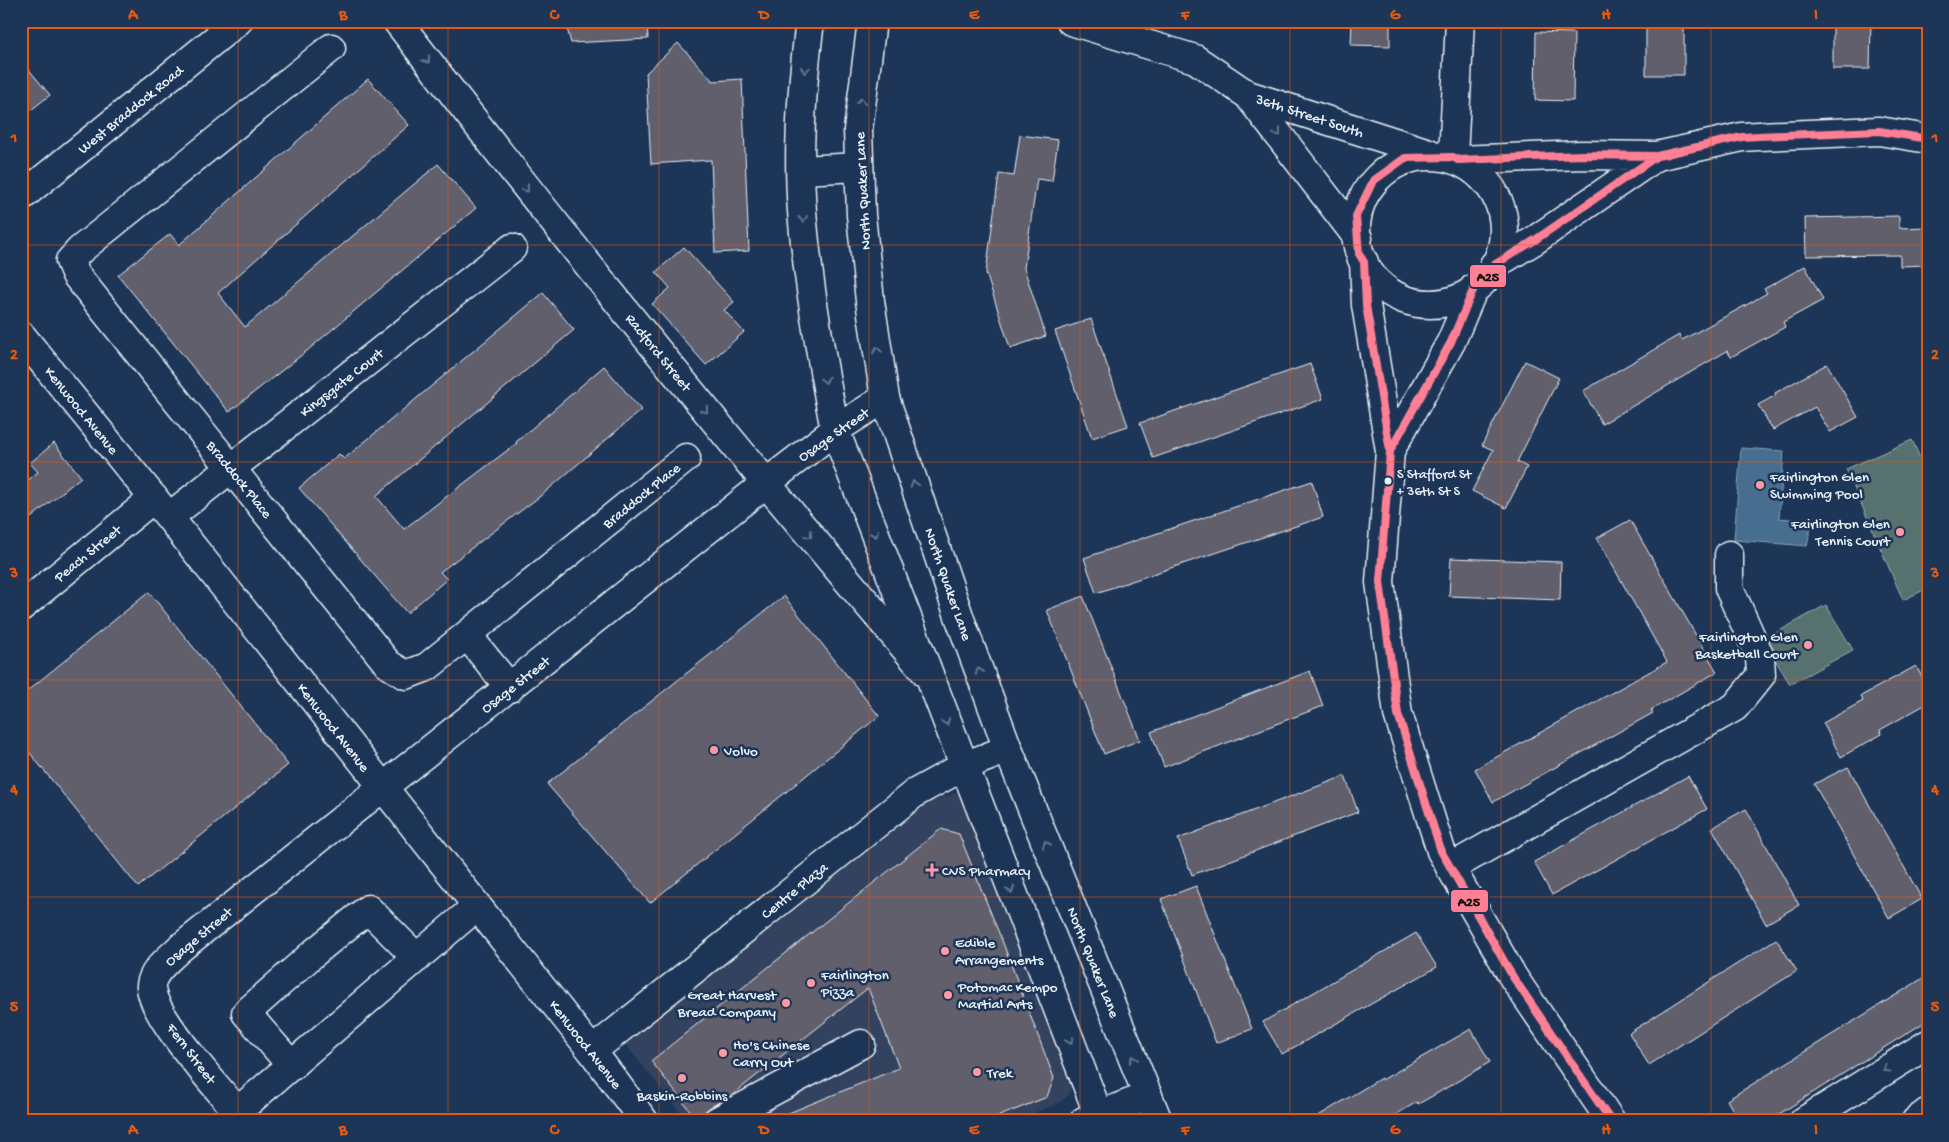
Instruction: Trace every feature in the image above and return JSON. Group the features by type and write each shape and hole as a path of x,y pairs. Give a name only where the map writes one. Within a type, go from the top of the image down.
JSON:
{"street":[{"name":"West Braddock Road","path":"21,197 238,21"},
{"name":"Radford Street","path":"397,21 528,192 765,484 929,676"},
{"path":"810,21 803,95 802,210 820,357 835,430 964,766 1094,1119 1153,1109"},
{"name":"North Quaker Lane","path":"872,21 858,130 859,167 861,215 870,301 885,398 1008,750 1153,1109"},
{"name":"36th Street South","path":"1071,21 1195,58 1248,95 1451,158 1582,155 1657,156 1742,137 1879,131 1928,138"},
{"path":"1451,158 1460,21"},
{"name":"Braddock Place","path":"331,48 80,250 70,261 76,275 388,664 406,675 414,674 427,666 686,458"},
{"path":"1248,95 1361,250 1381,287 1416,304 1456,301 1488,278 1505,243 1502,204 1479,172 1451,158 1405,158 1372,181 1356,216 1361,250 1366,305 1390,451 1380,582 1398,714 1438,844 1513,977 1611,1121"},
{"name":"36th Street South","path":"1494,265 1535,240 1657,156"},
{"path":"801,170 859,167"},
{"name":"Kingsgate Court","path":"162,508 232,468 512,248"},
{"path":"1390,451 1451,342 1474,288"},
{"name":"Kenwood Avenue","path":"21,335 162,508 592,1051 644,1121"},
{"name":"Osage Street","path":"154,980 160,968 179,949 765,484 835,430 885,398"},
{"name":"Peach Street","path":"21,607 162,508"},
{"path":"1450,868 1735,708 1761,675 1760,657 1729,588 1729,556"},
{"path":"467,635 510,688"},
{"name":"Centre Plaza","path":"592,1051 915,793 964,766 1008,750"},
{"path":"242,1116 292,1066 477,906"},
{"path":"292,1066 246,1013 315,952 368,909 417,958"},
{"name":"Fern Street","path":"154,980 151,984 154,1001 176,1036 242,1116"},
{"path":"717,1121 861,1044"},
{"path":"1804,1121 1928,1044"},
{"path":"1916,1121 1928,1112"}],"shaded area":[{"name":"Fairlington Glen Swimming Pool","path":"1741,448 1784,451 1779,518 1812,521 1807,546 1734,540"},
{"path":"958,792 1070,1071 1072,1085 1069,1095 1057,1104 1013,1121 687,1121 621,1039 910,809"}],"green space":[{"name":"Fairlington Glen Tennis Court","path":"1912,440 1928,476 1928,588 1903,600 1846,469"},
{"name":"Fairlington Glen Basketball Court","path":"1826,605 1853,650 1790,684 1763,640"}],"building":[{"path":"565,21 647,21 648,39 571,43"},
{"path":"1352,21 1390,21 1390,46 1351,45"},
{"path":"1646,21 1684,21 1684,75 1646,75"},
{"path":"1833,21 1871,21 1870,69 1833,69"},
{"path":"1536,32 1574,33 1573,101 1535,100"},
{"path":"678,43 713,81 742,79 749,251 715,253 711,160 651,164 646,73"},
{"path":"21,60 50,95 21,118"},
{"path":"368,79 409,125 218,293 245,327 438,164 476,208 308,350 229,412 118,275 170,234 179,245"},
{"path":"1020,135 1058,140 1052,181 1037,179 1024,268 1046,336 1010,348 986,273 999,174 1014,176"},
{"path":"1899,216 1899,228 1928,227 1928,265 1900,266 1900,255 1806,256 1805,218"},
{"path":"684,247 734,302 724,310 744,332 706,365 652,304 670,288 656,272"},
{"path":"1805,266 1823,300 1783,322 1785,327 1731,357 1727,351 1602,424 1583,391 1679,335 1682,340 1748,304 1767,293 1764,289"},
{"path":"543,293 574,330 376,496 404,529 517,443 604,366 641,410 543,494 440,572 447,579 407,613 299,488 339,454 344,459"},
{"path":"1091,319 1128,426 1092,438 1055,331"},
{"path":"1525,361 1559,378 1517,462 1527,467 1506,508 1472,491 1493,450 1482,445"},
{"path":"1310,364 1323,399 1153,458 1140,423"},
{"path":"1827,364 1858,417 1830,432 1815,407 1773,430 1758,405 1776,395 1775,393"},
{"path":"54,443 81,477 21,526 21,486 38,472 30,463"},
{"path":"1312,481 1323,517 1096,593 1084,558"},
{"path":"1630,520 1717,672 1651,710 1653,713 1493,802 1475,769 1667,662 1597,538"},
{"path":"1451,558 1561,562 1560,600 1449,596"},
{"path":"149,592 288,765 138,887 21,742 21,696"},
{"name":"Volvo","path":"784,596 879,716 650,903 547,784"},
{"path":"1083,596 1140,740 1104,754 1047,610"},
{"path":"1916,666 1928,688 1928,703 1880,730 1882,734 1841,757 1823,723 1863,701 1861,696"},
{"path":"1310,671 1323,706 1164,767 1151,732"},
{"path":"1848,767 1922,899 1889,918 1814,784"},
{"path":"1345,776 1358,812 1192,875 1178,839"},
{"path":"1688,776 1707,809 1552,895 1534,862"},
{"path":"1746,809 1799,905 1766,924 1712,828"},
{"path":"941,829 959,834 1003,943 1054,1078 1047,1097 987,1121 769,1121 899,1068 868,988 732,1095 709,1108 698,1121 651,1061"},
{"path":"1196,886 1252,1029 1216,1043 1161,899"},
{"path":"1416,933 1437,967 1282,1054 1263,1022"},
{"path":"1776,939 1797,971 1649,1065 1629,1033"},
{"path":"1928,975 1928,1020 1768,1121 1739,1121 1727,1100"},
{"path":"1471,1029 1490,1062 1436,1094 1418,1104 1417,1102 1385,1121 1310,1121 1381,1078 1382,1080"}],"transit line":[{"name":"A25","path":"1611,1121 1513,977 1441,851 1398,714 1380,582 1390,451 1366,305 1364,262 1359,254 1356,216 1373,181 1405,158 1453,157 1458,160 1582,155 1657,156 1742,137 1879,131 1928,139"},
{"name":"A25","path":"1389,468 1390,451 1451,342 1474,288 1487,278 1494,265 1535,240 1657,156 1668,154"}],"place":[{"name":"S Stafford St + 36th St S","path":"1388,481"},
{"name":"Fairlington Glen Swimming Pool","path":"1760,485"},
{"name":"Fairlington Glen Tennis Court","path":"1900,532"},
{"name":"Fairlington Glen Basketball Court","path":"1808,645"},
{"name":"Volvo","path":"714,750"},
{"name":"CVS Pharmacy","path":"932,870"},
{"name":"Edible Arrangements","path":"945,951"},
{"name":"Fairlington Pizza","path":"811,983"},
{"name":"Potomac Kempo Martial Arts","path":"948,995"},
{"name":"Great Harvest Bread Company","path":"786,1003"},
{"name":"Ho's Chinese Carry Out","path":"723,1053"},
{"name":"Trek","path":"977,1072"},
{"name":"Baskin-Robbins","path":"682,1078"}]}
